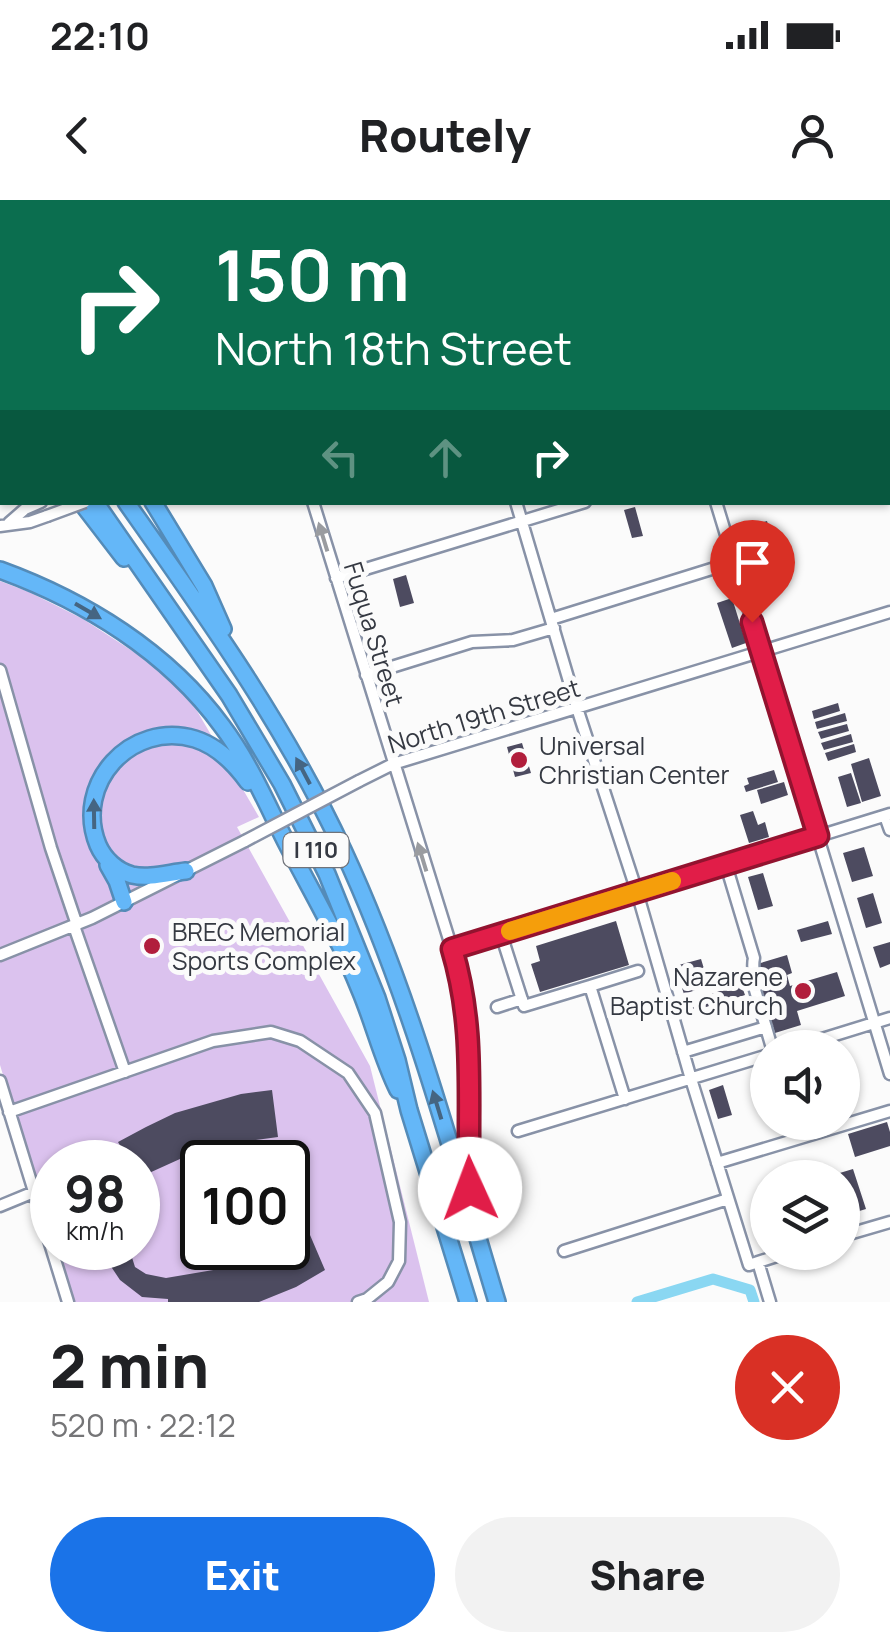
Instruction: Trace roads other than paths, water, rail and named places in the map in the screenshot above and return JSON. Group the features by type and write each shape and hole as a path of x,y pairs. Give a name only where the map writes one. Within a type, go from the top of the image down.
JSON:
{"highway":[{"path":"85,505 106,538 172,613"},
{"name":"I 110","path":"97,505 244,718 313,844 377,998 468,1302"},
{"name":"I 110","path":"128,505 234,656 304,772 342,846 406,1008 497,1302"},
{"path":"155,505 204,586 234,656"},
{"path":"0,570 98,616 143,646 200,698 232,739 350,966 386,1066 409,1110"},
{"path":"124,902 95,836 92,811 103,773 119,754 147,739 169,736 199,740 212,747 233,764 257,794 288,846"},
{"path":"101,852 117,868 130,874 186,871"},
{"path":"452,949 469,1038 469,1152 475,1231"}],"street":[{"path":"3,525 34,505"},
{"path":"3,525 30,522 75,505"},
{"name":"Fuqua Street","path":"314,505 452,949"},
{"path":"517,505 728,1199 750,1256"},
{"path":"336,578 576,505"},
{"path":"717,505 890,1074"},
{"path":"366,675 472,642 513,640 552,623 734,562"},
{"name":"North 19th Street","path":"0,955 76,926 394,764 890,612"},
{"path":"0,670 51,848 125,1072"},
{"path":"452,949 888,815 890,830"},
{"path":"726,865 754,958 754,990 767,1030"},
{"path":"501,934 524,1006 638,970"},
{"path":"590,986 625,1098"},
{"path":"497,1007 522,999"},
{"path":"854,1030 890,1018"},
{"path":"683,1052 766,1027"},
{"path":"10,1112 213,1041 271,1032 300,1041 348,1073 374,1113 400,1222 399,1260 388,1282 368,1300 358,1302"},
{"path":"518,1131 750,1060"},
{"path":"0,1080 30,1179"},
{"path":"717,1163 890,1111"},
{"path":"0,1206 30,1194"},
{"path":"564,1251 728,1199"},
{"path":"860,1231 890,1222"},
{"path":"58,1270 68,1302"},
{"path":"756,1270 770,1302"}],"waterway":[{"path":"637,1302 713,1279 750,1290 754,1302"}],"place":[{"name":"Universal Christian Center","path":"519,760"},
{"name":"BREC Memorial Sports Complex","path":"152,946"},
{"name":"Nazarene Baptist Church","path":"803,991"}]}
